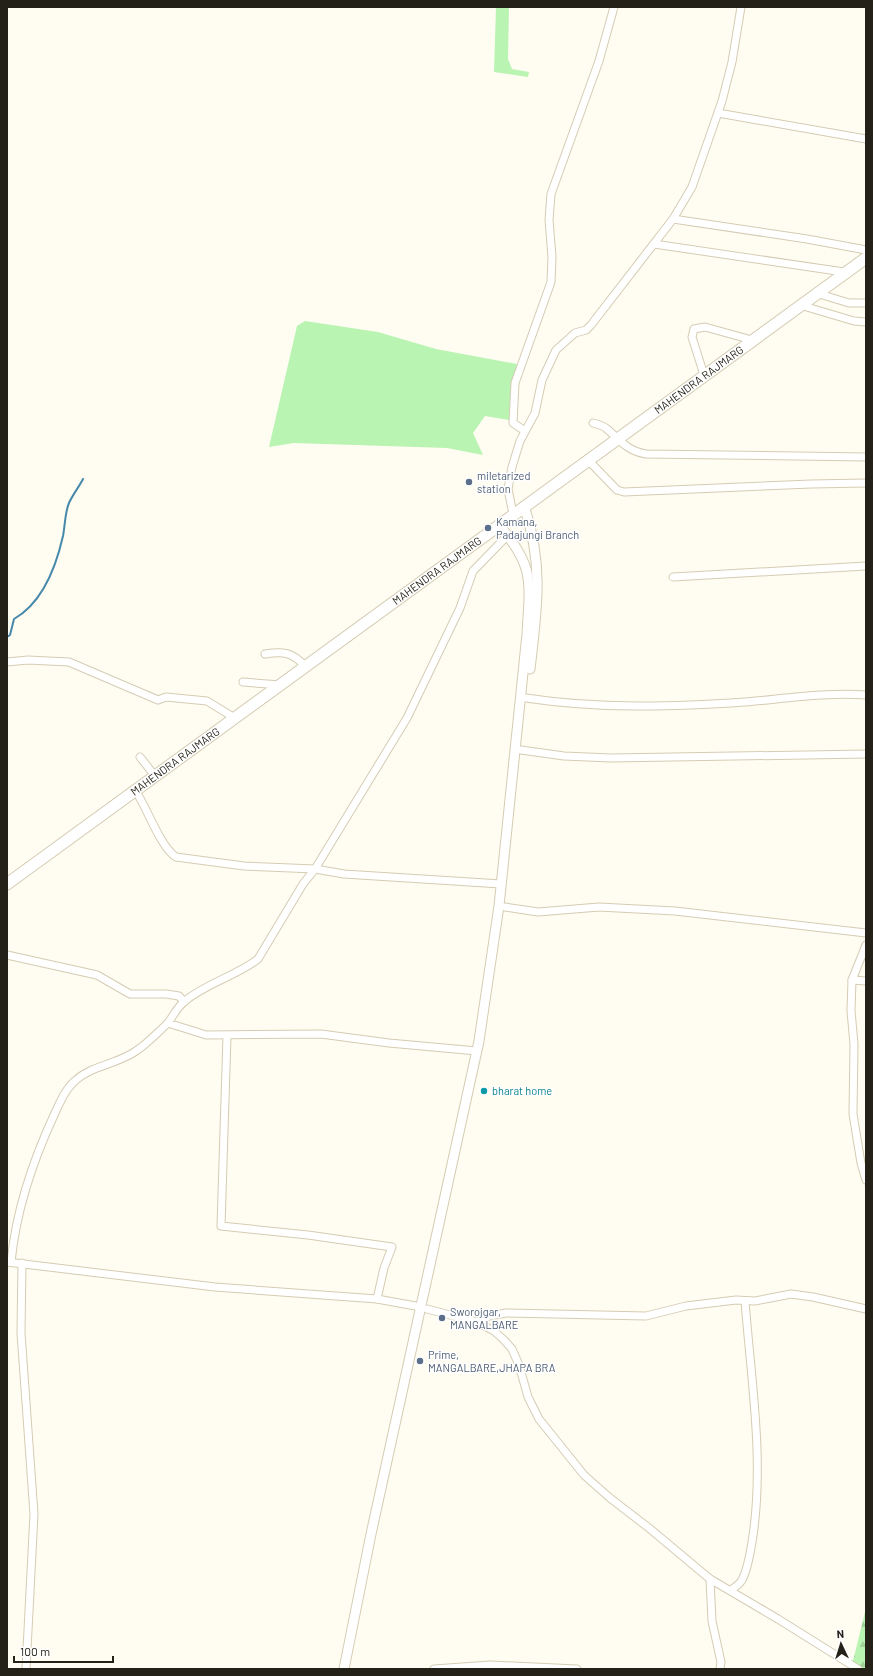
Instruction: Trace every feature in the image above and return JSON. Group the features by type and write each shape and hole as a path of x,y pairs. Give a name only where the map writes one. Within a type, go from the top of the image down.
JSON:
{"highway":[{"name":"MAHENDRA RAJMARG","path":"7,884 844,272 866,258"}],"main road":[{"path":"344,1669 361,1578 482,1052 497,970 538,584 534,538 524,506"},
{"path":"424,1308 477,1051 491,969 527,634 530,584 527,569 521,553 499,525"}],"street":[{"path":"525,431 513,422 515,383 551,282 552,257 549,220 551,194 571,135 599,61 614,7"},
{"path":"513,514 508,488 516,452 535,413 542,380 556,350 575,333 586,330 591,325 673,219 692,187 718,113 732,62 740,7"},
{"path":"718,113 866,139"},
{"path":"673,219 806,238 866,250"},
{"path":"654,244 844,272"},
{"path":"816,293 849,303 866,302"},
{"path":"800,305 854,321 866,322"},
{"path":"704,375 692,337 694,329 705,327 752,340"},
{"path":"593,423 606,428 616,439 632,450 646,454 866,457"},
{"path":"588,460 617,490 624,492 866,483"},
{"path":"508,535 473,571 460,608 407,718 258,959 249,966 193,995 184,1002 168,1023 136,1052 96,1068 75,1081 62,1098 35,1159 21,1204 9,1262 214,1287 377,1299 424,1308 477,1322 494,1331 512,1349 519,1365 528,1397 539,1419 584,1475 710,1579 731,1590 857,1668"},
{"path":"673,577 866,566"},
{"path":"265,654 276,652 296,656 305,666"},
{"path":"7,662 28,660 69,662 158,700 166,697 207,701 234,718"},
{"path":"243,682 280,685"},
{"path":"526,698 564,704 638,705 717,704 809,697 866,695"},
{"path":"521,750 564,756 611,758 866,754"},
{"path":"140,756 155,776"},
{"path":"135,790 156,830 171,854 176,857 244,866 315,869 344,874 501,884"},
{"path":"504,907 538,912 599,907 675,912 866,933"},
{"path":"866,945 852,980 851,1011 854,1044 853,1114 861,1163 866,1180"},
{"path":"7,956 97,975 130,994 166,994 179,996 184,1002"},
{"path":"852,980 866,981"},
{"path":"168,1023 206,1035 227,1036 296,1033 321,1034 389,1043 477,1051"},
{"path":"227,1036 221,1226 308,1235 392,1247 384,1268 377,1299"},
{"path":"22,1263 21,1333 34,1514 26,1669"},
{"path":"477,1322 488,1316 506,1313 538,1312 646,1316 686,1306 736,1300 766,1300 790,1294 813,1297 866,1309"},
{"path":"731,1590 737,1586 744,1577 752,1538 756,1492 755,1419 745,1301"},
{"path":"710,1579 712,1621 721,1662 720,1669"},
{"path":"434,1669 490,1665 577,1669"}],"green space":[{"path":"496,7 509,7 508,59 512,69 529,72 528,77 494,72"},
{"path":"305,321 378,332 436,349 517,364 515,421 485,416 473,433 483,455 447,448 294,443 269,447 297,326"},
{"path":"866,1608 866,1669 851,1669"}],"waterway":[{"path":"7,637 10,635 14,619 32,604 40,594 52,572 63,536 69,503 83,479"}],"place":[{"name":"miletarized station","path":"469,482"},
{"name":"Kamana, Padajungi Branch","path":"488,528"},
{"name":"bharat home","path":"484,1091"},
{"name":"Sworojgar, MANGALBARE","path":"442,1318"},
{"name":"Prime, MANGALBARE,JHAPA BRA","path":"420,1361"}]}
